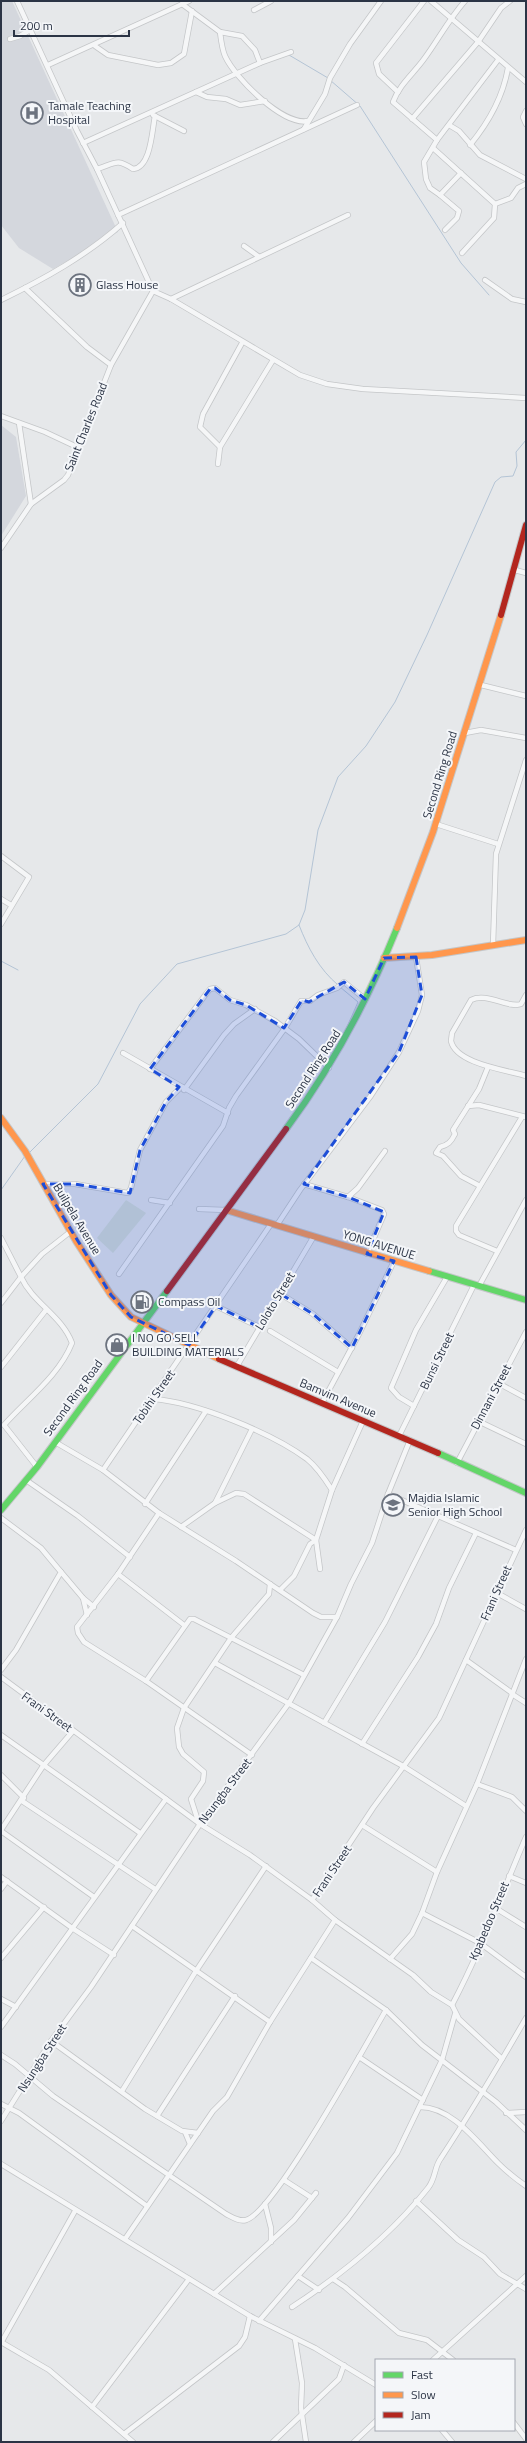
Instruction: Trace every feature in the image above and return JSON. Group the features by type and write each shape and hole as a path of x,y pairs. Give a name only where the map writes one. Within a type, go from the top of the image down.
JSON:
{"main road":[{"name":"Second Ring Road","path":"1,1510 37,1467 329,1068 365,999 384,958 436,824 481,685 515,570 526,525"},
{"path":"384,958 416,957 526,940"},
{"name":"Builpela Avenue","path":"1,1118 26,1154 70,1232 115,1302 131,1317 142,1323"},
{"name":"YONG AVENUE","path":"226,1210 314,1236 368,1254 526,1300"},
{"name":"Bamvim Avenue","path":"142,1323 237,1366 410,1440 457,1463 526,1493"}],"street":[{"path":"17,1 83,143 123,224 153,291 171,299 242,343 300,375 346,387 526,398"},
{"path":"48,65 95,46 189,1"},
{"path":"254,10 271,1"},
{"path":"304,129 308,120 325,94 329,80 350,44 381,1"},
{"path":"398,92 380,74 376,63 424,1"},
{"path":"431,1 498,60 526,82"},
{"path":"438,140 394,105 398,92 424,59 450,18 465,1"},
{"path":"412,119 478,42 501,8 510,1"},
{"path":"182,4 220,32 242,36 255,50 260,64"},
{"path":"95,46 113,56 158,65 171,63 184,54 192,12"},
{"path":"10,39 20,36 30,30"},
{"path":"220,32 225,56 238,73 265,101 292,120 308,120"},
{"path":"83,143 238,73 291,52"},
{"path":"445,230 457,218 458,211 430,188 426,179 424,162 438,140 498,60"},
{"path":"470,145 482,129 498,102 508,68"},
{"path":"196,92 208,97 226,99 240,105 265,101"},
{"path":"118,215 357,105"},
{"path":"526,111 523,117 526,124"},
{"path":"150,113 184,131"},
{"path":"97,169 118,162 123,162 133,170 141,166 148,154 155,116"},
{"path":"449,125 459,131 480,155 526,179"},
{"path":"433,148 495,204"},
{"path":"440,195 460,173"},
{"path":"495,204 511,198 518,188 526,184"},
{"path":"462,253 494,218 495,204"},
{"path":"171,299 258,256 348,215"},
{"path":"1,300 25,288 99,244 123,224"},
{"path":"244,246 258,256"},
{"path":"485,280 512,299 526,302"},
{"path":"25,288 87,347 111,365"},
{"name":"Saint Charles Road","path":"1,548 31,504 64,480 111,365 153,291"},
{"path":"220,447 200,427 203,414 242,343"},
{"path":"218,464 220,447 273,360"},
{"path":"1,416 77,447"},
{"path":"19,423 31,504"},
{"path":"515,570 526,573"},
{"path":"481,685 526,696"},
{"path":"465,733 481,730 526,738"},
{"path":"493,945 494,879 498,844 524,774 526,760"},
{"path":"436,824 498,844"},
{"path":"1,856 29,877 1,924"},
{"path":"1,899 11,905"},
{"name":"Tobihi Street","path":"102,1470 274,1225 362,1104 370,1097 399,1052 405,1036 418,1011 422,994 416,957"},
{"path":"119,1274 224,1126 229,1108 246,1081 285,1028 301,1001 310,1001 318,995 346,983 354,992 365,999"},
{"path":"150,1069 210,988 215,988 230,1000 255,1010 285,1028 309,1048 329,1068"},
{"path":"526,995 521,1004 514,1006 500,1000 475,998 468,1004 452,1033 452,1045 457,1052 488,1067 526,1076"},
{"path":"43,1184 75,1184 128,1193 131,1188 140,1150 166,1102 182,1089 234,1024 255,1010"},
{"path":"123,1053 182,1089 228,1113"},
{"path":"480,1186 461,1176 443,1156 436,1153 440,1147 448,1145 452,1140 455,1134 453,1130 479,1089 488,1067"},
{"path":"468,1106 479,1105 524,1117 456,1226 456,1232 497,1251"},
{"path":"348,1197 358,1188 385,1151"},
{"path":"304,1184 348,1197 384,1212 368,1254"},
{"path":"151,1200 170,1203"},
{"name":"Bunsi Street","path":"399,1436 477,1286 526,1200"},
{"path":"199,1209 226,1210"},
{"path":"1,1303 21,1277 42,1254 70,1232"},
{"name":"Loloto Street","path":"237,1366 314,1236"},
{"path":"1,1238 30,1293 65,1327 72,1343 38,1390 4,1425 37,1467"},
{"path":"322,1403 352,1348 394,1261"},
{"path":"414,1406 400,1397 391,1388 416,1330 447,1277"},
{"path":"279,1293 313,1314 352,1348"},
{"path":"216,1306 259,1327"},
{"path":"1,1367 46,1310"},
{"path":"270,1331 338,1372"},
{"name":"Dinnani Street","path":"457,1463 526,1332"},
{"path":"498,1383 526,1398"},
{"path":"153,1399 181,1403 252,1429 308,1460 332,1490"},
{"path":"145,1504 206,1411"},
{"path":"320,1569 316,1540 332,1490 364,1421"},
{"path":"478,1421 526,1444"},
{"path":"215,1503 252,1429"},
{"name":"Nsungba Street","path":"1,2121 51,2040 114,1955 155,1889 200,1824 289,1703 337,1617 350,1584 372,1543 388,1494 410,1440"},
{"path":"55,1442 102,1470 145,1504 280,1590 317,1616 337,1617"},
{"path":"26,1480 78,1516 130,1557"},
{"path":"181,1527 215,1503 236,1494 244,1494 316,1540"},
{"path":"388,1494 516,1550"},
{"path":"159,1513 118,1574 77,1627 80,1638 146,1681 252,1755"},
{"path":"324,1723 385,1622 438,1516"},
{"path":"1,1518 41,1548 83,1598 94,1606"},
{"name":"Frani Street","path":"1,1677 200,1824 266,1866 312,1900 403,1766 439,1718 526,1530"},
{"path":"362,1744 418,1658 436,1624 452,1582 476,1533"},
{"path":"280,1590 294,1576 310,1544 316,1540"},
{"path":"1,1670 16,1650 61,1572"},
{"path":"118,1574 184,1625"},
{"path":"200,1824 191,1799 205,1776 202,1769 184,1754 179,1747 177,1728 184,1708 231,1638 269,1594 270,1584"},
{"path":"497,1593 526,1609"},
{"path":"83,1598 87,1615"},
{"path":"146,1681 184,1625 190,1619 194,1619 304,1675"},
{"path":"390,1959 412,1934 422,1913 437,1872 477,1784 526,1659"},
{"path":"466,1660 526,1703"},
{"path":"215,1663 403,1766 466,1806"},
{"path":"73,1731 43,1766 23,1799 2,1828 94,1897"},
{"path":"1,1735 140,1833"},
{"path":"1,1775 23,1799 117,1865 155,1889"},
{"path":"477,1784 512,1797 526,1811"},
{"path":"1,2027 166,1798"},
{"path":"362,1825 437,1872"},
{"name":"Kpabedoo Street","path":"452,2005 464,1983 526,1837"},
{"path":"122,2091 196,1971 266,1866"},
{"path":"509,1876 526,1883"},
{"path":"1,1877 72,1928 114,1955"},
{"path":"1,1889 7,1881"},
{"path":"312,1900 335,1920 413,1975 431,1992 452,2005 455,2014 502,2059"},
{"path":"1,1958 44,1907"},
{"path":"496,1910 526,1927"},
{"path":"422,1913 480,1943 526,1977"},
{"path":"125,2239 190,2144 227,2097 270,2022 335,1920"},
{"path":"132,1926 196,1971 235,1996 270,2022"},
{"path":"311,1958 386,2010 442,2060 496,2102 506,2113 526,2130"},
{"path":"157,2116 235,1996"},
{"path":"1,1999 16,2007"},
{"path":"1,2056 29,2076 52,2096 168,2175 236,2219 250,2218 265,2204 284,2180 386,2010"},
{"path":"259,2321 348,2218 384,2172 405,2140 442,2060 455,2014"},
{"path":"292,2307 319,2290 386,2233 432,2183 441,2158 462,2127 526,2018"},
{"path":"51,2040 157,2116 185,2132 198,2133"},
{"path":"358,2057 424,2099 430,2107 462,2127 502,2167 526,2186"},
{"path":"1,2104 18,2113 147,2206"},
{"path":"420,2107 430,2107"},
{"path":"506,2113 526,2112"},
{"path":"185,2132 190,2144"},
{"path":"1,2164 75,2211 125,2239 250,2316 344,2364 375,2384"},
{"path":"284,2180 312,2198"},
{"path":"214,2294 271,2242 316,2193"},
{"path":"416,2201 458,2240 484,2257 500,2274 526,2289"},
{"path":"265,2204 271,2228 271,2242"},
{"path":"75,2211 1,2342 49,2370 133,2442"},
{"path":"298,2276 319,2290"},
{"path":"434,2359 526,2276"},
{"path":"92,2407 189,2278"},
{"path":"332,2278 400,2333 428,2340 452,2359"},
{"path":"124,2434 239,2346 246,2337 250,2316"},
{"path":"295,2339 302,2383 302,2415 306,2442"},
{"path":"273,2442 338,2379 344,2364"},
{"path":"354,2442 375,2422"},
{"path":"515,2424 526,2439"},
{"path":"443,2431 452,2442"}],"highlighted area":[{"path":"416,957 422,995 399,1052 304,1184 348,1197 384,1212 367,1254 394,1261 352,1348 313,1314 279,1293 259,1327 216,1306 189,1345 131,1317 111,1295 43,1184 75,1184 130,1193 140,1150 166,1102 179,1087 150,1069 210,989 215,988 230,1000 246,1005 284,1028 302,1000 309,1002 344,982 365,999 384,958"}],"shaded area":[{"name":"Tamale Teaching Hospital","path":"1,1 12,1 118,232 53,269 19,248 1,225"},
{"path":"1,425 16,437 26,496 1,536"},
{"path":"126,1200 146,1213 113,1253 97,1238"}],"waterway":[{"path":"289,55 328,78"},
{"path":"330,80 360,106 461,263 489,295"},
{"path":"29,1153 98,1084 140,1004 177,964 286,934 299,925 305,910 318,830 338,777 366,746 395,702 427,635 495,482 501,477 513,476 517,466 516,452 526,440"},
{"path":"299,925 315,958 325,972 338,985"},
{"path":"1,961 18,970"},
{"path":"340,987 358,1002 343,1036"},
{"path":"255,1167 302,1101"},
{"path":"1,1190 25,1156"}],"traffic: fast":[{"path":"286,1129 319,1082 348,1032 374,981 397,928"},
{"path":"429,1271 526,1300"},
{"path":"1,1510 37,1467 167,1291"},
{"path":"438,1453 526,1493"}],"traffic: slow":[{"path":"397,928 433,832 501,615"},
{"path":"384,958 432,955 526,940"},
{"path":"1,1118 25,1151 76,1241 111,1295 131,1317 219,1359"},
{"path":"226,1210 429,1271"}],"traffic: jam":[{"path":"501,615 526,525"},
{"path":"167,1291 286,1129"},
{"path":"219,1359 438,1453"}],"place":[{"name":"Tamale Teaching Hospital","path":"32,113"},
{"name":"Glass House","path":"80,285"},
{"name":"Compass Oil","path":"142,1302"},
{"name":"I NO GO SELL BUILDING MATERIALS","path":"117,1345"},
{"name":"Majdia Islamic Senior High School","path":"393,1505"}]}
